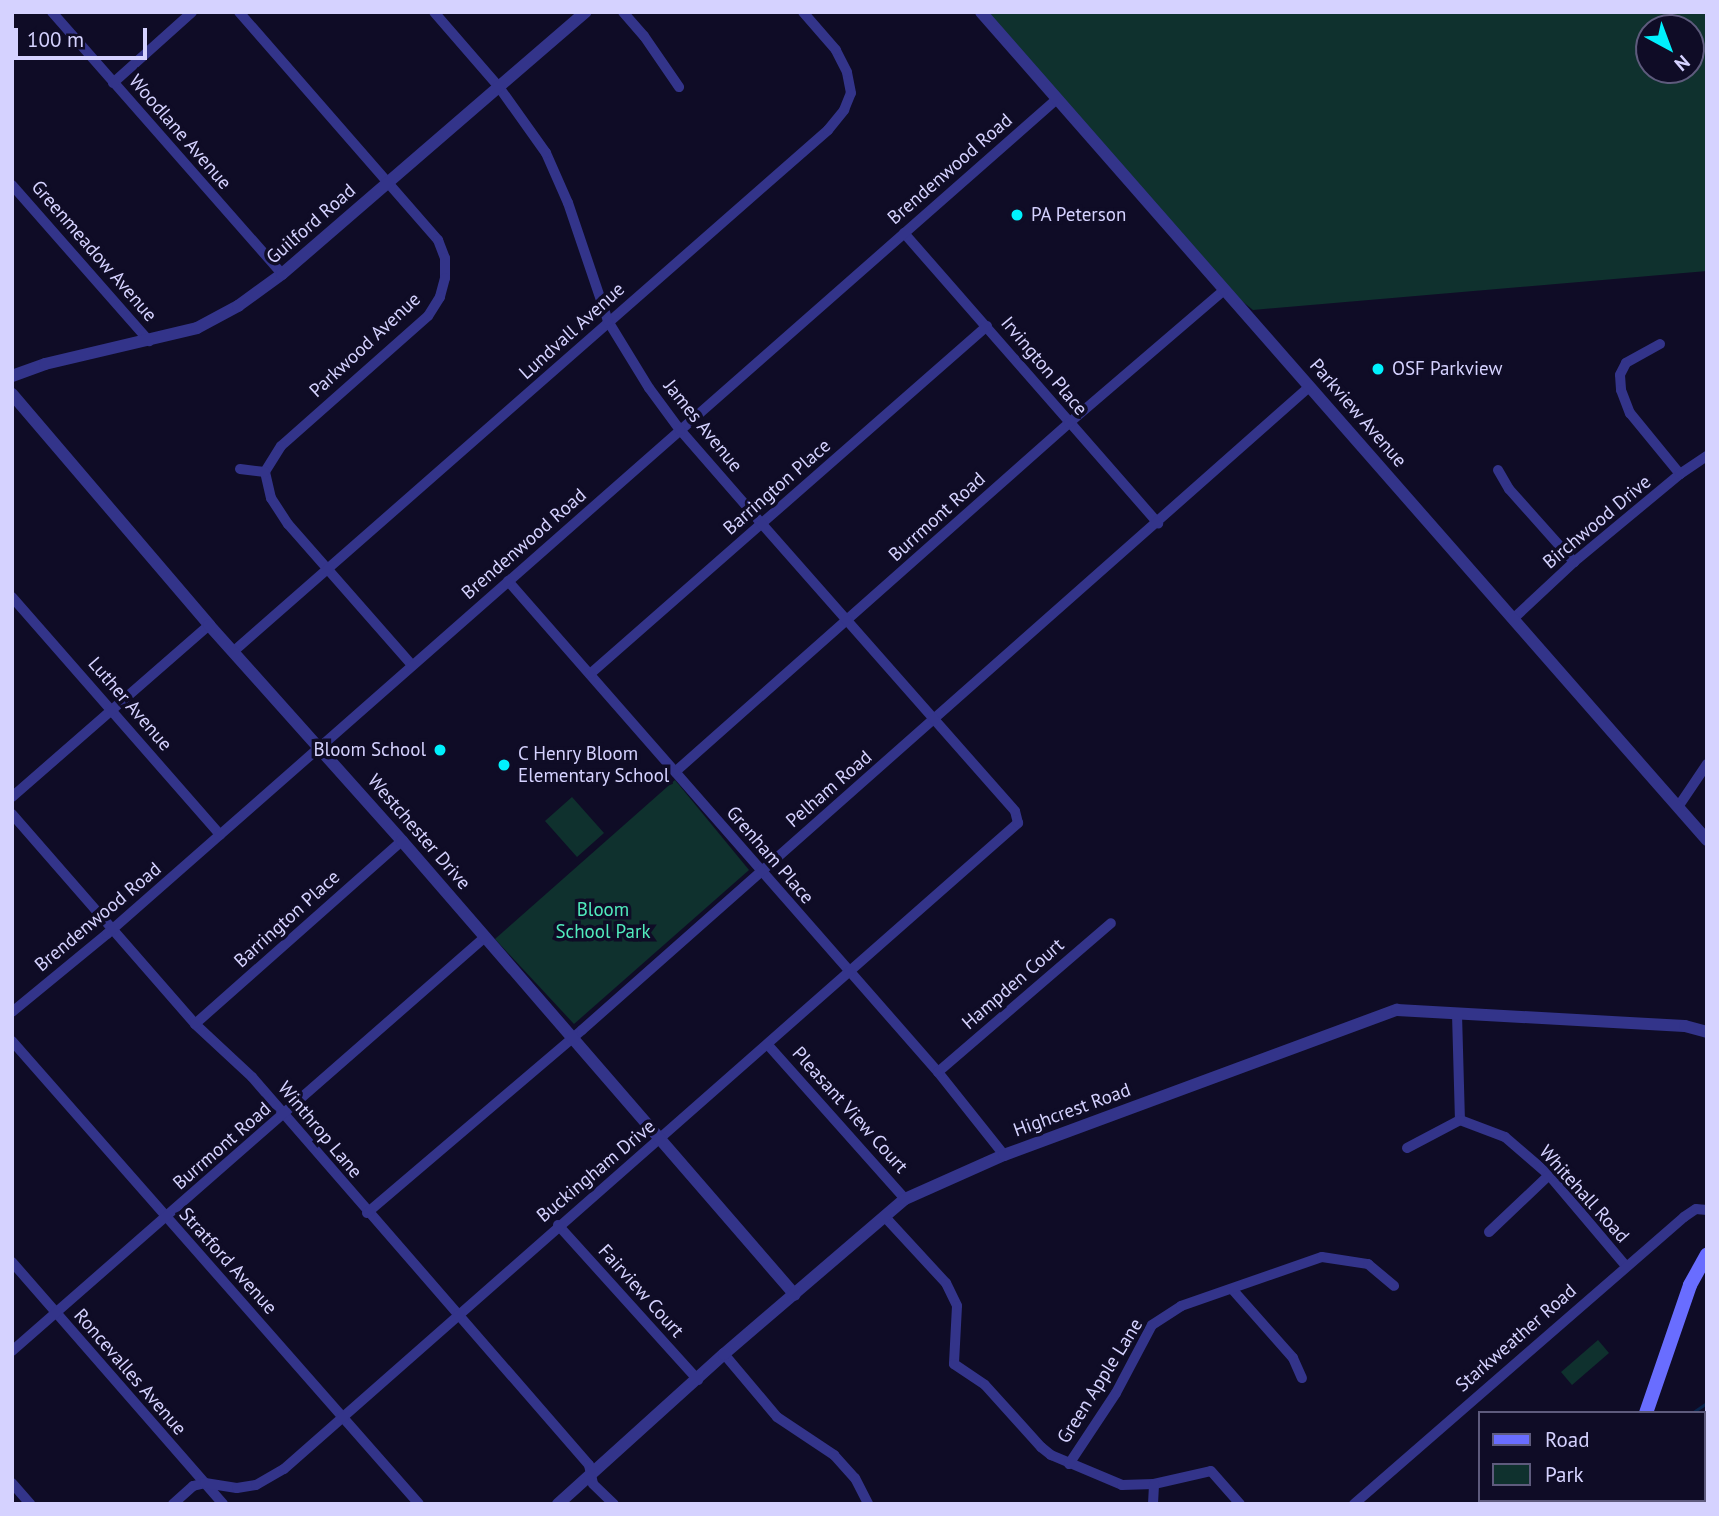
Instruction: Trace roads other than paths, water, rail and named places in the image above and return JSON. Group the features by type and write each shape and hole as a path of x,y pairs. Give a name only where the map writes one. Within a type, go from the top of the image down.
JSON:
{"main road":[{"path":"1647,1411 1690,1285 1707,1254"}],"street":[{"name":"Woodlane Avenue","path":"52,12 282,274"},
{"path":"113,83 192,12"},
{"name":"Parkwood Avenue","path":"239,12 438,240 445,258 445,278 440,297 428,316 281,446 265,472"},
{"name":"James Avenue","path":"434,12 499,87 546,153 568,203 608,321 631,361 680,430 1018,816"},
{"name":"Guilford Road","path":"12,376 46,364 197,328 238,306 282,274 586,12"},
{"path":"623,12 644,36 679,87"},
{"name":"Lundvall Avenue","path":"234,651 828,130 844,110 851,93 847,72 836,50 803,12"},
{"name":"Parkview Avenue","path":"981,12 1707,840"},
{"name":"Brendenwood Road","path":"12,1012 220,835 1057,99"},
{"name":"Greenmeadow Avenue","path":"12,185 149,341"},
{"name":"Irvington Place","path":"904,233 1158,523"},
{"name":"Burrmont Road","path":"675,772 1069,423 1224,290"},
{"name":"Barrington Place","path":"590,674 987,326"},
{"path":"1660,344 1626,363 1620,375 1621,390 1630,413 1681,474"},
{"name":"Pelham Road","path":"367,1213 574,1037 1309,387"},
{"name":"Westchester Drive","path":"12,394 209,625 574,1037 795,1295"},
{"name":"Birchwood Drive","path":"1513,619 1574,562 1681,474 1707,456"},
{"path":"240,469 265,472 271,498 288,524 412,666"},
{"path":"1498,470 1509,489 1574,562"},
{"name":"Grenham Place","path":"508,581 938,1072 1003,1155"},
{"name":"Luther Avenue","path":"12,597 220,835"},
{"path":"12,797 209,625"},
{"path":"1678,807 1707,764"},
{"name":"Winthrop Lane","path":"12,814 195,1024 243,1068 589,1465 593,1484 614,1504"},
{"name":"Buckingham Drive","path":"205,1483 237,1488 263,1482 284,1469 558,1225 661,1139 1018,824 1018,816"},
{"name":"Barrington Place","path":"195,1024 402,841"},
{"name":"Hampden Court","path":"938,1072 1111,923"},
{"name":"Burrmont Road","path":"12,1351 485,937"},
{"name":"Highcrest Road","path":"558,1504 724,1354 905,1199 1003,1155 1397,1010 1685,1026 1707,1031"},
{"path":"1407,1148 1460,1120 1457,1014"},
{"name":"Stratford Avenue","path":"12,1041 419,1504"},
{"name":"Pleasant View Court","path":"768,1045 905,1199"},
{"name":"Whitehall Road","path":"1460,1120 1505,1137 1549,1175 1626,1266"},
{"path":"1489,1232 1549,1175"},
{"name":"Starkweather Road","path":"1354,1504 1684,1217 1696,1209 1707,1210"},
{"path":"885,1217 946,1283 957,1306 954,1364 985,1385 1041,1447 1069,1464 1122,1485 1154,1484 1211,1471 1240,1504"},
{"name":"Fairview Court","path":"558,1225 698,1380"},
{"name":"Green Apple Lane","path":"1069,1464 1116,1393 1152,1325 1181,1306 1322,1256 1368,1264 1394,1286"},
{"name":"Roncevalles Avenue","path":"12,1262 223,1504"},
{"path":"1232,1289 1293,1358 1302,1378"},
{"path":"724,1354 777,1417 834,1455 855,1478 868,1504"},
{"path":"12,1483 30,1504"},
{"path":"173,1504 193,1486 205,1483"},
{"path":"1153,1504 1154,1484"}],"waterway":[{"path":"1695,1411 1707,1403"}],"place":[{"name":"PA Peterson","path":"1017,215"},
{"name":"OSF Parkview","path":"1378,369"},
{"name":"Bloom School","path":"440,750"},
{"name":"C Henry Bloom Elementary School","path":"504,765"}],"park label":[{"name":"Bloom School Park","path":"603,921"}]}
